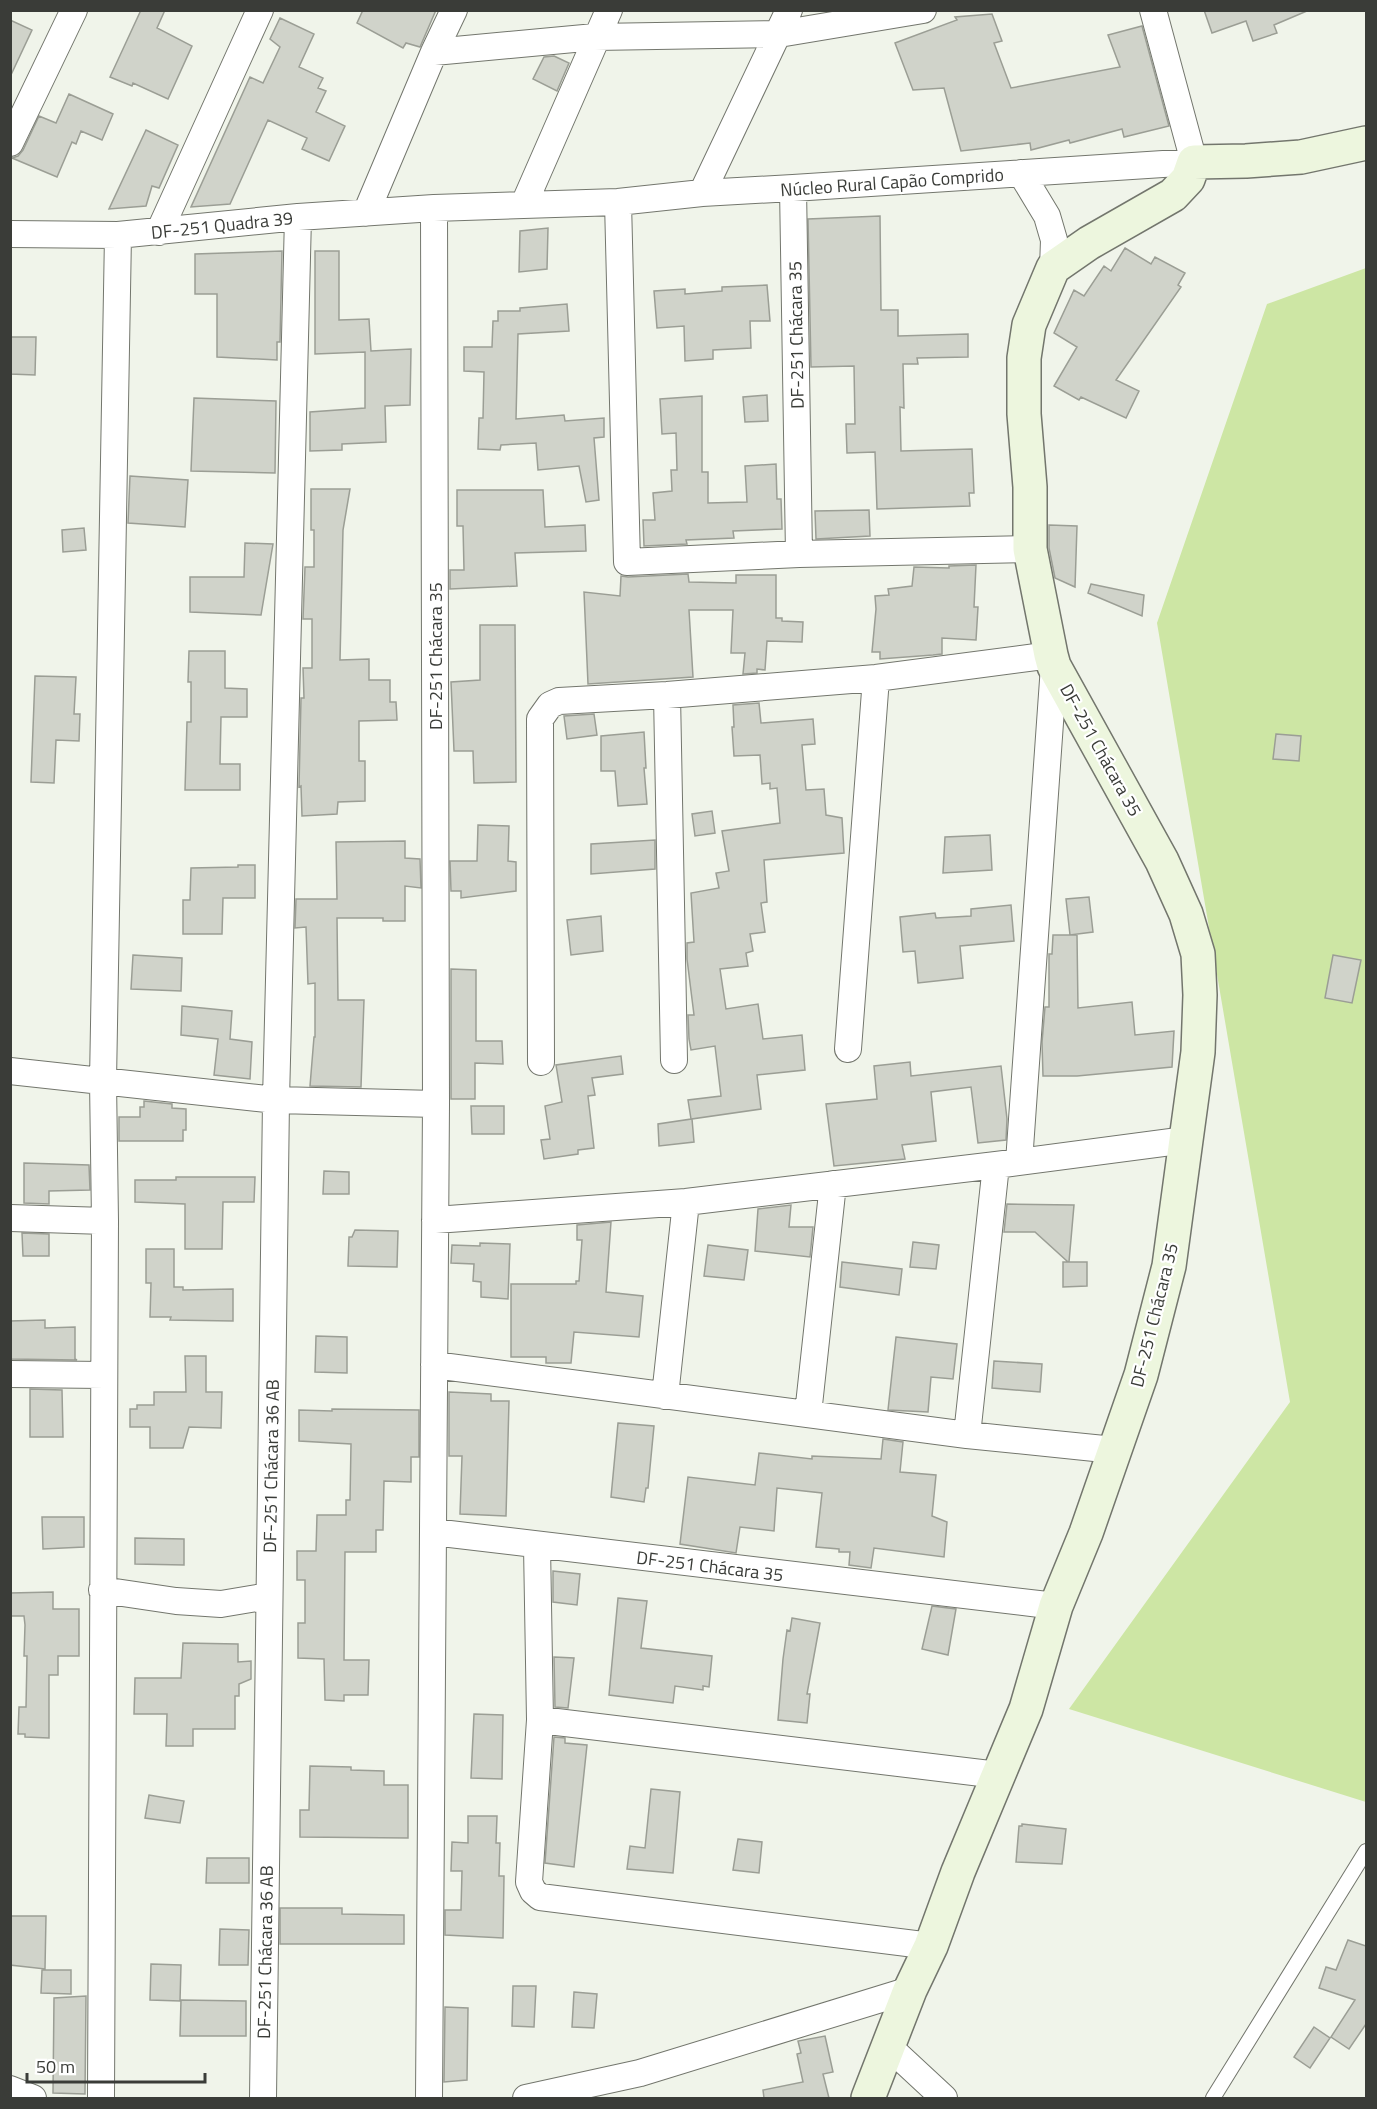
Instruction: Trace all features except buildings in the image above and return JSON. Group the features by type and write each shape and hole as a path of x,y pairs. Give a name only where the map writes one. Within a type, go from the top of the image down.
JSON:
{"street":[{"path":"10,143 74,10"},
{"path":"159,232 260,10"},
{"path":"366,213 454,10"},
{"path":"524,204 609,10"},
{"path":"702,192 789,10"},
{"path":"434,52 596,37 779,34 923,10"},
{"path":"1053,268 1089,243 1173,195 1188,179 1194,162 1153,10"},
{"path":"1194,162 1301,157 1366,143"},
{"name":"Núcleo Rural Capão Comprido","path":"434,208 618,202 702,192 1194,162"},
{"path":"541,1062 540,719 550,705 559,701 667,695 876,678 1053,660 1030,549 1030,487 1024,414 1024,358 1029,325 1053,268 1054,240 1047,216 1021,174"},
{"name":"DF-251 Chácara 35","path":"793,188 800,554"},
{"path":"618,202 627,562 800,554 1030,549"},
{"name":"DF-251 Quadra 39","path":"10,234 118,235 298,217 434,208"},
{"name":"DF-251 Chácara 35","path":"429,2098 436,1104 434,208"},
{"path":"276,1100 298,217"},
{"path":"100,2098 105,1221 103,1081 118,235"},
{"name":"DF-251 Chácara 35","path":"868,2098 1026,1709 1056,1606 1086,1533 1141,1375 1169,1266 1198,1052 1200,995 1198,954 1186,914 1162,861 1053,660"},
{"name":"DF-251 Chácara 35","path":"967,1435 1007,1164 1053,660"},
{"path":"848,1050 876,678"},
{"path":"667,695 674,1060"},
{"path":"10,1071 276,1100 436,1104"},
{"name":"DF-251 Chácara 36 AB","path":"263,2098 276,1100"},
{"path":"435,1220 686,1202 1186,1140"},
{"path":"808,1414 833,1184"},
{"path":"665,1396 686,1202"},
{"path":"10,1218 105,1221"},
{"path":"434,1365 967,1435 1114,1450"},
{"path":"10,1374 104,1375"},
{"name":"DF-251 Chácara 35","path":"433,1532 1056,1606"},
{"path":"537,1546 540,1720 529,1882 533,1891 540,1897 931,1946"},
{"path":"102,1590 176,1601 221,1604 269,1596"},
{"path":"540,1720 998,1775"},
{"path":"526,2098 640,2073 910,1990"},
{"path":"889,2047 944,2098"},
{"path":"10,2089 33,2098"}],"lane":[{"path":"1213,2098 1366,1851"}],"green space":[{"path":"1366,268 1366,1802 1069,1709 1290,1402 1157,623 1267,304"}]}
